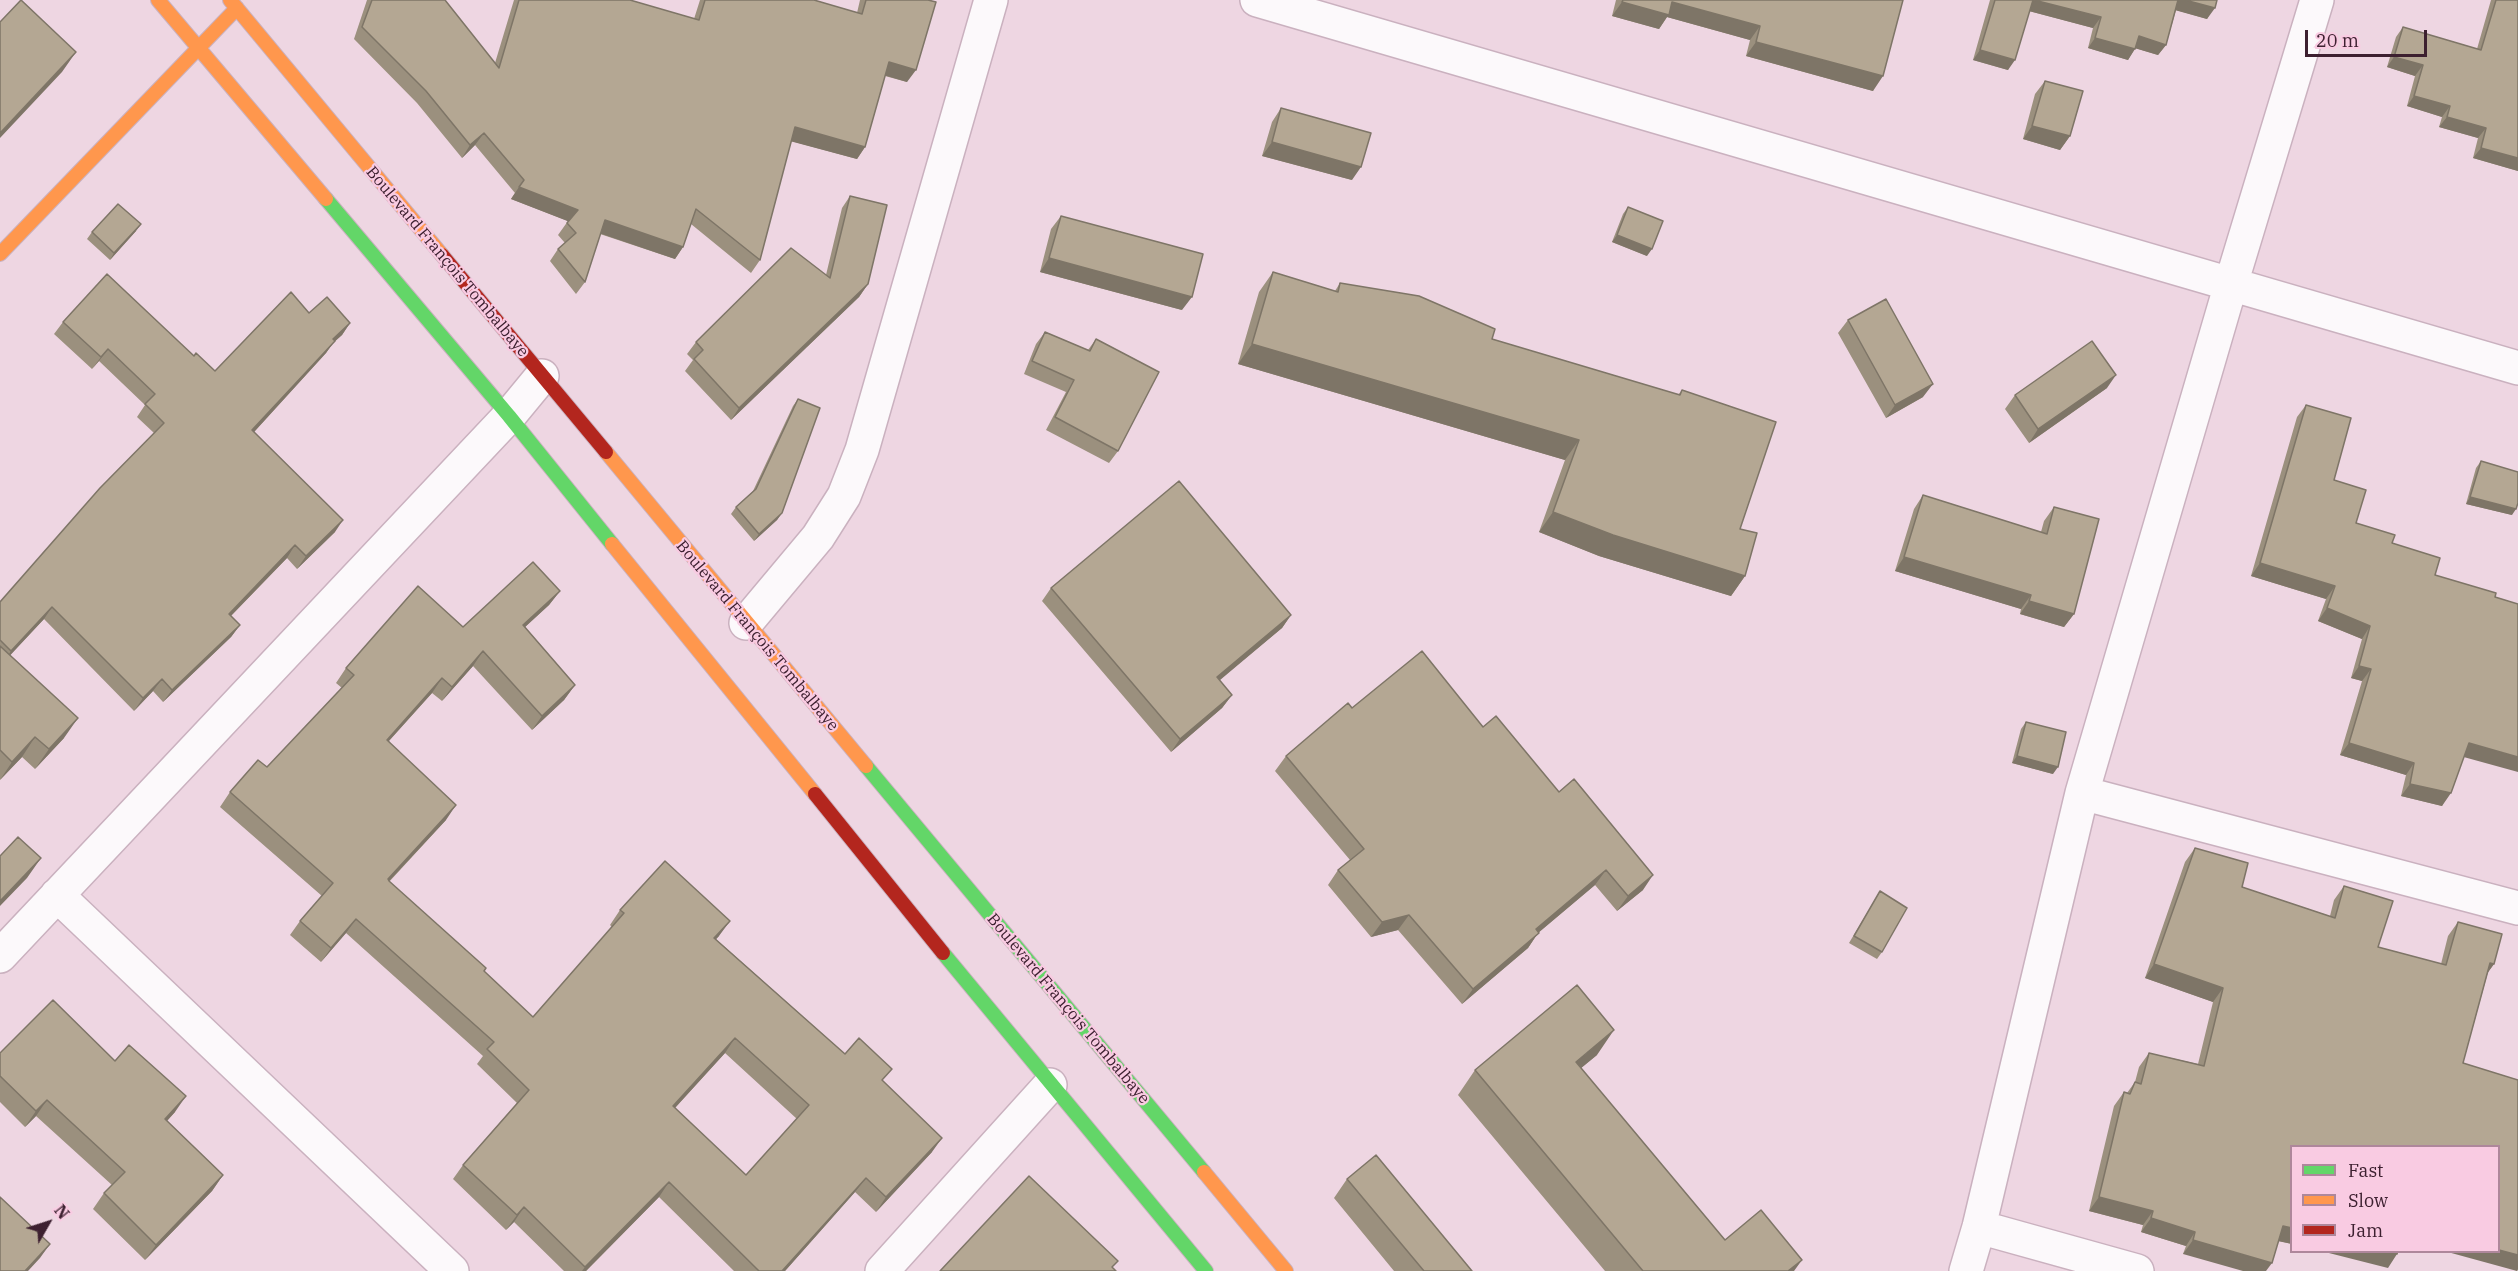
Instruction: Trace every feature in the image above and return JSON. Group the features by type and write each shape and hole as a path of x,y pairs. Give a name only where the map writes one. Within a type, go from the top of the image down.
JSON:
{"main road":[{"path":"158,0 509,416 1050,1085 1206,1271"},
{"path":"4,240 199,47 233,4"},
{"name":"Boulevard François Tombalbaye","path":"233,4 1286,1271"}],"street":[{"path":"746,623 818,537 844,496 862,450 992,0"},
{"path":"1257,0 2518,369"},
{"path":"1966,1271 1979,1227 2082,793 2317,0"},
{"path":"0,956 509,416 542,376"},
{"path":"2082,793 2518,908"},
{"path":"57,895 452,1271"},
{"path":"882,1271 1050,1085"},
{"path":"1979,1227 2136,1271"}],"building":[{"path":"21,0 76,52 0,133 0,22"},
{"path":"372,0 445,0 499,68 519,0 630,0 699,20 705,0 814,0 862,14 866,0 936,2 916,70 889,62 865,147 795,127 760,260 696,209 683,247 605,220 585,282 558,249 576,233 567,223 578,210 519,187 524,180 484,133 470,145 426,91 362,27"},
{"path":"1623,0 1903,0 1883,76 1756,42 1760,26 1672,2 1669,15 1622,2"},
{"path":"1995,0 2033,0 2015,60 1980,50"},
{"path":"2034,0 2178,0 2166,45 2139,36 2135,49 2095,38 2101,17"},
{"path":"2185,0 2217,0 2215,8"},
{"path":"2496,0 2518,0 2518,158 2481,148 2486,128 2447,117 2450,106 2414,96 2423,65 2394,57 2403,27 2481,50"},
{"path":"2045,81 2083,91 2070,136 2032,126"},
{"path":"1281,108 1371,133 1361,167 1272,142"},
{"path":"850,196 887,205 868,284 739,408 694,359 703,350 696,342 791,248 830,278"},
{"path":"118,204 141,224 114,253 92,232"},
{"path":"1628,207 1663,221 1652,249 1617,235"},
{"path":"1061,216 1203,254 1192,297 1049,258"},
{"path":"1273,272 1338,292 1340,283 1419,296 1495,329 1492,339 1680,395 1682,390 1776,422 1740,529 1757,533 1745,576 1613,535 1553,512 1579,440 1252,344"},
{"path":"107,274 194,356 196,353 215,371 291,292 309,313 327,297 350,323 252,430 343,520 306,556 295,545 229,614 240,625 172,690 162,679 143,698 52,607 11,651 0,640 0,602 100,488 164,423 145,404 155,394 108,349 101,357 63,322"},
{"path":"1886,299 1933,384 1895,405 1848,320"},
{"path":"1045,332 1090,351 1096,339 1159,372 1118,451 1055,417 1074,380 1032,361"},
{"path":"2092,341 2116,375 2038,429 2015,395"},
{"path":"798,399 820,408 782,513 759,534 736,507 756,489"},
{"path":"2306,405 2351,418 2334,480 2366,490 2356,523 2395,535 2392,543 2440,558 2435,575 2496,593 2495,597 2518,604 2518,757 2469,743 2451,793 2410,784 2414,763 2349,743 2371,669 2359,666 2370,626 2327,608 2335,586 2260,563"},
{"path":"2481,461 2518,472 2516,509 2470,497"},
{"path":"1179,481 1291,615 1217,677 1232,695 1180,739 1051,588"},
{"path":"1923,495 2047,534 2054,507 2099,519 2074,614 2029,601 2031,595 1904,557"},
{"path":"533,562 560,591 523,625 575,685 542,716 483,651 452,687 442,678 387,740 456,805 388,879 389,881 486,968 484,971 533,1017 624,913 620,910 665,861 730,921 714,938 845,1054 859,1038 892,1069 882,1080 942,1138 886,1197 866,1178 782,1271 759,1271 669,1182 585,1267 524,1207 517,1215 463,1165 529,1090 487,1049 494,1042 356,919 331,948 300,921 333,883 230,792 258,760 267,767 354,675 346,668 418,586 463,627","holes":["735,1038 809,1105 746,1175 673,1106"]},
{"path":"0,646 78,718 49,749 35,737 12,762 0,750"},
{"path":"1422,651 1483,727 1496,716 1559,792 1574,779 1653,875 1628,896 1606,870 1536,929 1539,933 1473,989 1409,915 1382,922 1338,870 1364,849 1286,756 1348,703 1352,708"},
{"path":"2026,722 2066,732 2058,767 2017,756"},
{"path":"18,837 41,858 0,901 0,856"},
{"path":"2195,848 2248,863 2242,887 2335,918 2344,886 2393,901 2378,947 2446,965 2458,922 2502,934 2494,964 2490,963 2463,1063 2518,1080 2518,1255 2500,1250 2500,1145 2290,1145 2290,1228 2283,1226 2272,1263 2193,1240 2195,1232 2151,1218 2153,1211 2099,1197 2124,1092 2130,1094 2135,1082 2141,1084 2149,1053 2204,1066 2223,988 2154,964"},
{"path":"1880,891 1907,908 1882,952 1854,936"},
{"path":"1577,985 1614,1030 1576,1062 1725,1240 1761,1210 1802,1260 1788,1271 1643,1271 1475,1070"},
{"path":"53,1000 115,1061 129,1045 186,1096 165,1119 223,1175 156,1245 104,1193 125,1172 47,1100 36,1111 0,1076 0,1053"},
{"path":"1376,1155 1472,1271 1424,1271 1347,1179"},
{"path":"1029,1176 1118,1261 1112,1267 1116,1271 940,1271"},
{"path":"0,1197 50,1244 25,1271 0,1271"}],"traffic: fast":[{"path":"326,199 509,416 612,544"},
{"path":"866,766 1204,1172"},
{"path":"943,953 1206,1271"}],"traffic: slow":[{"path":"158,0 326,199"},
{"path":"230,0 442,255"},
{"path":"0,254 237,8"},
{"path":"606,452 866,766"},
{"path":"612,544 815,794"},
{"path":"1204,1172 1286,1271"}],"traffic: jam":[{"path":"442,255 606,452"},
{"path":"815,794 943,953"}]}
